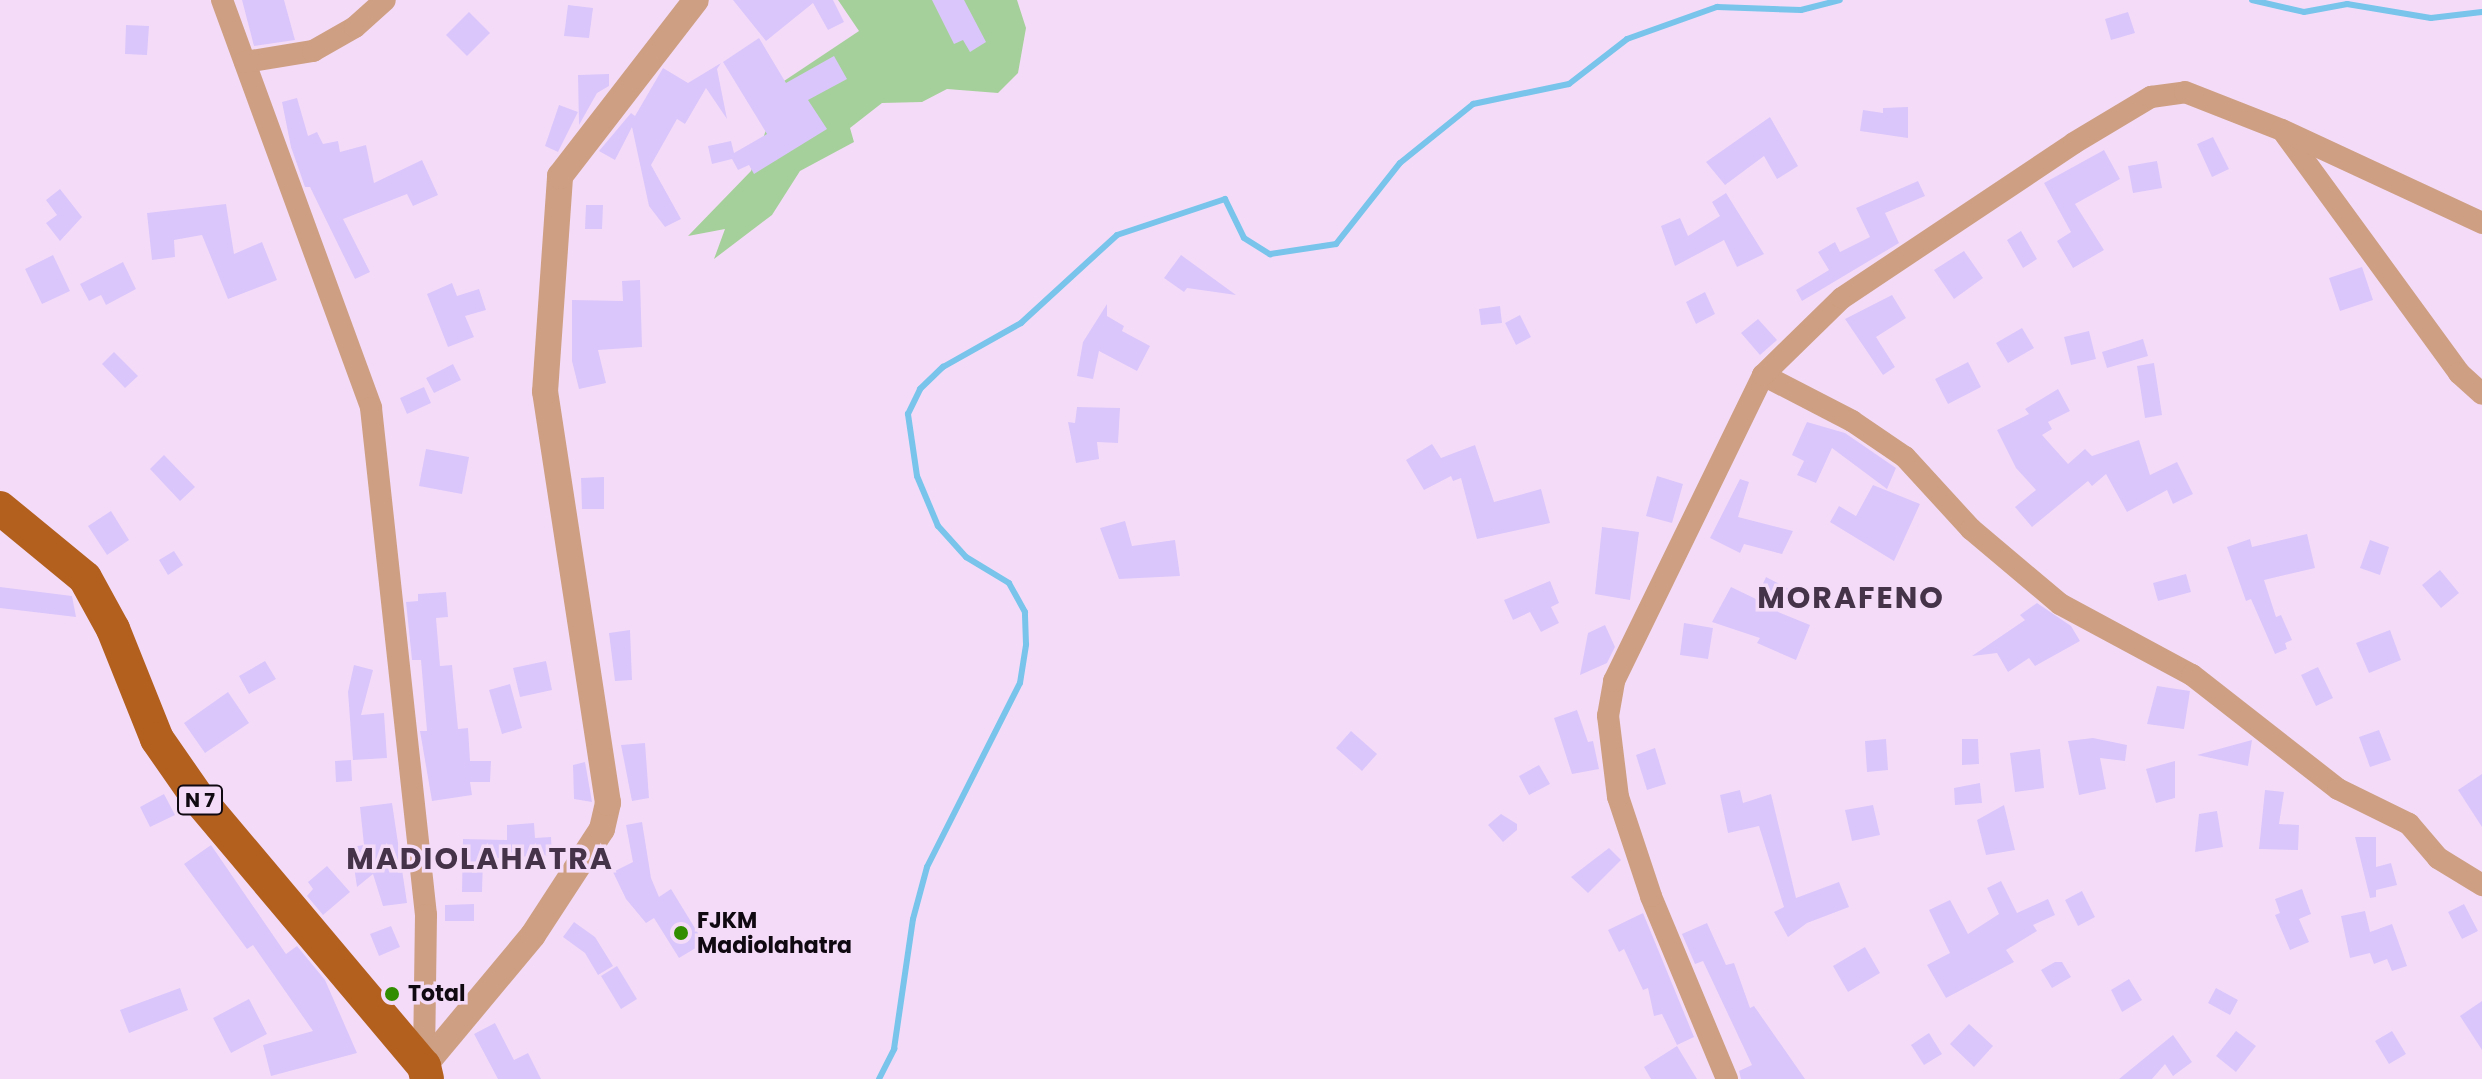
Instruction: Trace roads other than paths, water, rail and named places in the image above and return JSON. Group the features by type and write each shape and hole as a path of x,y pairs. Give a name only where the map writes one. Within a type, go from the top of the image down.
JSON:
{"main road":[{"name":"N 7","path":"0,508 85,578 113,629 157,739 198,798 425,1073"}],"street":[{"path":"222,0 371,408 426,915 425,1073"},
{"path":"245,62 313,51 355,27 385,0"},
{"path":"425,1073 533,935 602,829 608,803 545,392 560,176 696,0"},
{"path":"1727,1079 1627,825 1618,797 1608,716 1614,681 1763,375 1842,298 2074,143 2151,97 2185,92 2282,130 2482,223"},
{"path":"2282,130 2459,373 2482,394"},
{"path":"1763,375 1852,421 1905,457 1971,529 2060,604 2192,675 2338,789 2409,824 2438,858 2482,885"}],"waterway":[{"path":"879,1079 894,1049 913,919 927,867 1020,683 1026,644 1025,612 1009,583 966,557 938,526 917,476 908,414 920,389 943,367 1021,323 1117,235 1225,199 1244,238 1270,254 1336,244 1400,163 1473,104 1569,84 1627,39 1717,7 1801,10 1840,0"},
{"path":"2252,0 2304,12 2347,4 2431,18 2482,12"}],"place":[{"name":"FJKM Madiolahatra","path":"681,933"},
{"name":"Total","path":"392,994"}],"district":[{"name":"MORAFENO","path":"1851,598"},
{"name":"MADIOLAHATRA","path":"480,859"}]}
